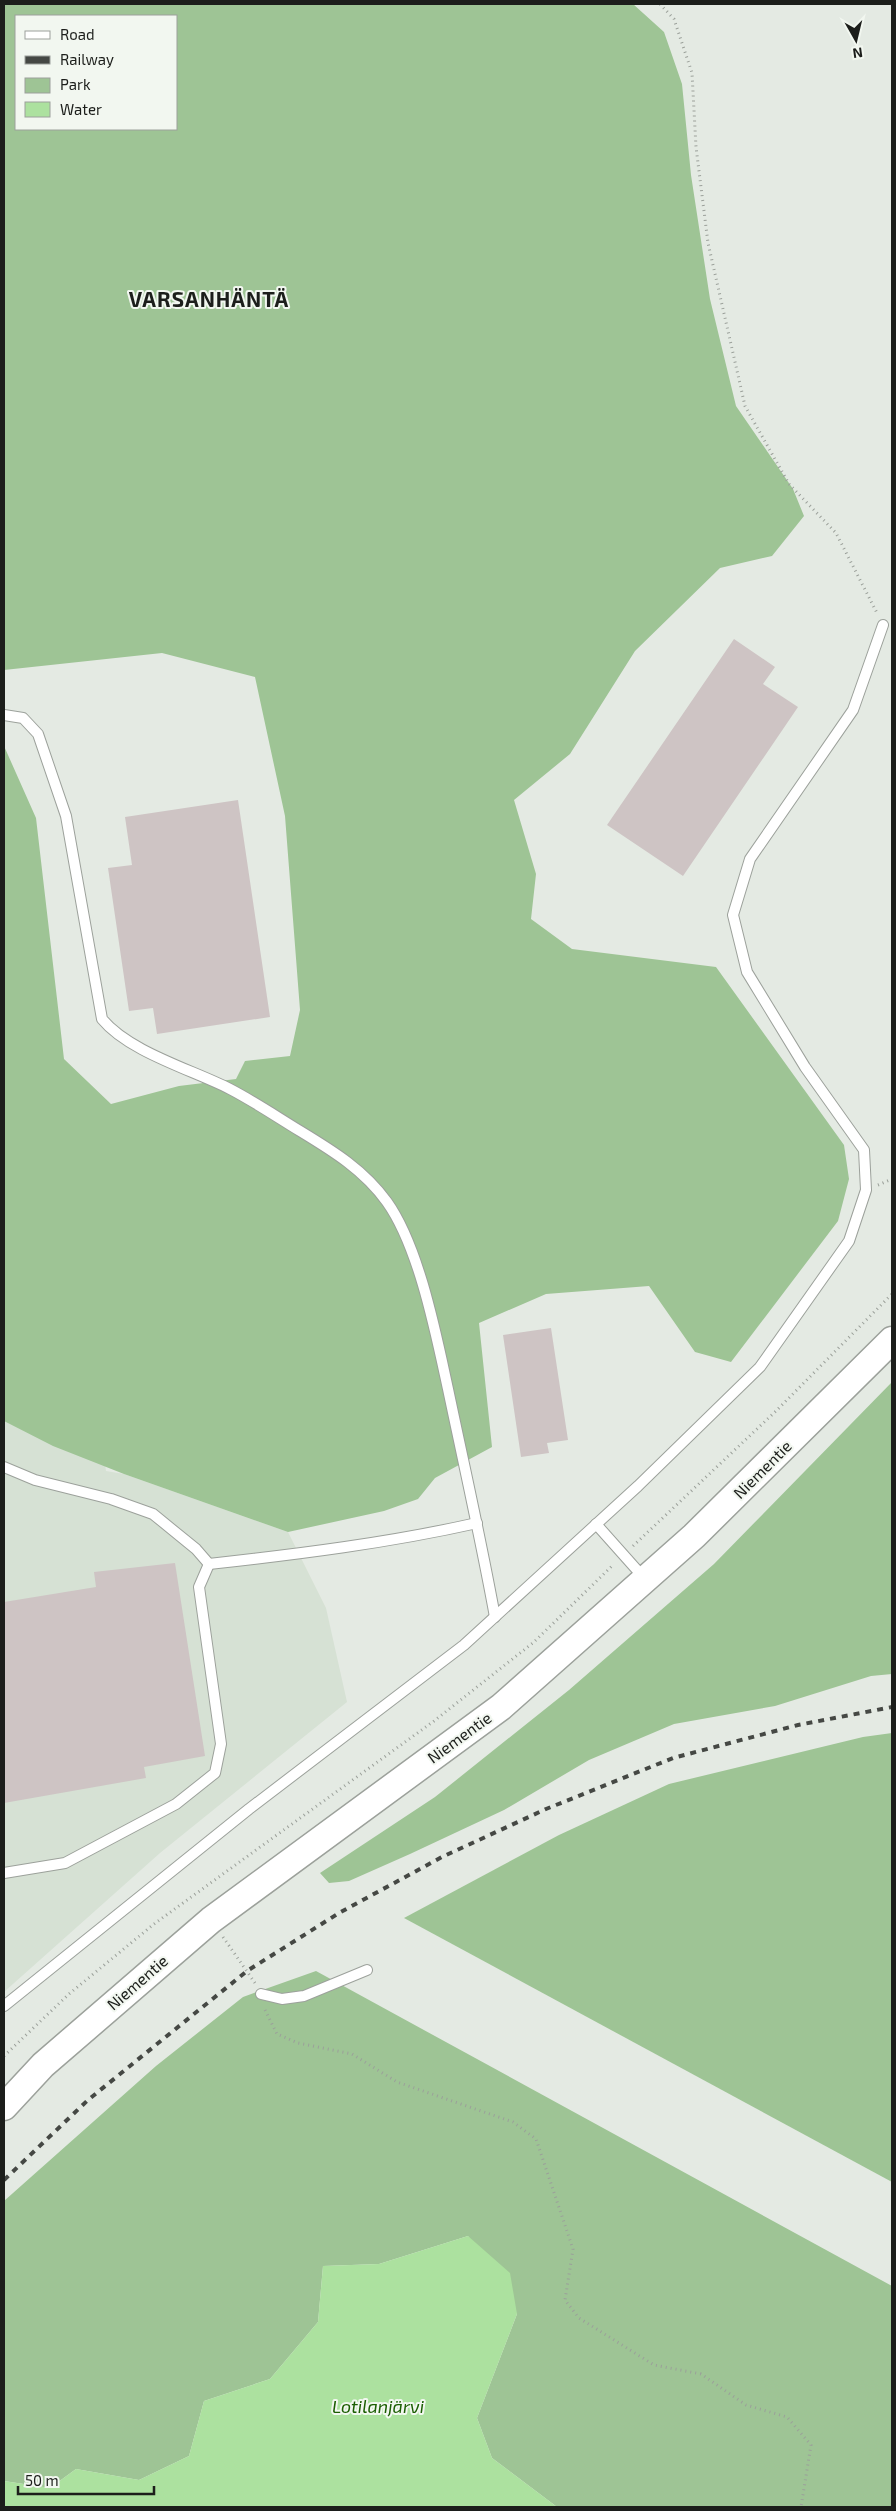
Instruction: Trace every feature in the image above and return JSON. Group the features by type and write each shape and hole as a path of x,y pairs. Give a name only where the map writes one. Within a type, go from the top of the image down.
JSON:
{"main road":[{"name":"Niementie","path":"4,2106 42,2065 211,1920 500,1707 694,1536 892,1340"}],"lane":[{"path":"4,2006 249,1809 464,1645 495,1617 596,1524 760,1367 849,1241 866,1190 864,1150 805,1066 747,972 733,915 750,859 852,710 882,625"},
{"path":"4,715 23,718 38,734 66,816 102,1019 110,1029 153,1055 231,1090 342,1156 366,1176 387,1203 404,1233 425,1296 477,1523 495,1617"},
{"path":"4,1467 35,1480 111,1499 153,1514 196,1549 209,1564"},
{"path":"209,1564 308,1554 416,1537 477,1523"},
{"path":"596,1524 645,1580"},
{"path":"4,1873 65,1863 176,1804 215,1773 221,1744 199,1587 209,1564"},
{"path":"261,1994 282,1999 304,1996 368,1970"}],"path":[{"path":"660,4 674,19 692,73 696,147 708,243 745,406 789,484 836,533 882,625"},
{"path":"4,2056 69,1994 192,1895 449,1709 534,1642 624,1554 776,1411 892,1294"},
{"path":"192,1895 261,1994 268,2018 277,2034 298,2043 352,2054 397,2082 513,2122 536,2139 573,2250 565,2300 579,2318 654,2365 701,2374 746,2405 787,2417 811,2445 801,2507"}],"shaded area":[{"path":"4,1013 100,1431 106,1471 124,1474 288,1532 326,1608 347,1702 160,1853 4,1992"}],"green space":[{"path":"4,4 633,4 664,32 682,84 691,175 710,299 736,406 793,489 804,516 772,556 720,568 635,651 570,754 514,800 536,874 531,919 572,949 716,967 844,1145 849,1179 838,1221 731,1362 695,1352 649,1286 546,1294 479,1323 492,1447 435,1478 418,1499 384,1511 288,1532 124,1474 53,1446 4,1421 4,746 36,818 64,1059 111,1104 179,1086 236,1079 245,1061 290,1056 300,1010 285,816 255,677 162,653 4,670"},
{"path":"892,1382 892,1674 871,1676 775,1706 674,1724 589,1760 504,1810 349,1881 329,1883 320,1873 435,1797 569,1690 714,1564"},
{"path":"892,1733 892,2182 404,1918 559,1835 669,1784 863,1737"},
{"path":"316,1971 892,2286 892,2507 557,2507 492,2458 477,2418 517,2314 468,2236 379,2264 323,2266 318,2322 270,2379 204,2401 189,2456 139,2480 76,2469 50,2488 4,2481 4,2201 156,2066 243,1997"}],"water":[{"name":"Lotilanjärvi","path":"468,2236 510,2273 517,2314 477,2418 492,2458 557,2507 4,2507 4,2481 50,2488 76,2469 139,2480 189,2456 204,2401 270,2379 318,2322 323,2266 379,2264"}],"building":[{"path":"734,639 775,667 763,684 798,707 683,876 607,825"},
{"path":"238,800 270,1017 157,1034 153,1008 129,1011 108,868 132,865 125,817"},
{"path":"551,1328 568,1440 547,1443 549,1453 521,1457 503,1335"},
{"path":"175,1563 205,1756 144,1767 146,1778 4,1803 4,1602 96,1587 94,1572"}],"railway":[{"path":"4,2180 88,2100 247,1971 339,1913 442,1857 546,1809 673,1758 798,1725 892,1707"}],"district":[{"name":"VARSANHÄNTÄ","path":"209,298"}]}
